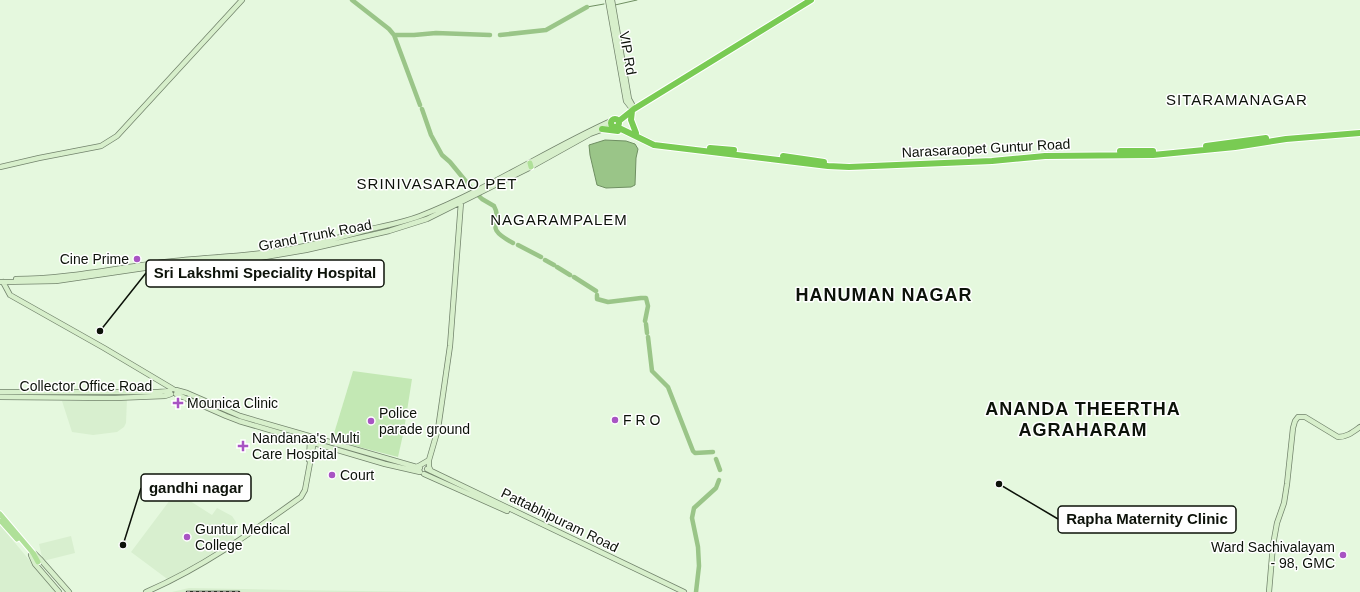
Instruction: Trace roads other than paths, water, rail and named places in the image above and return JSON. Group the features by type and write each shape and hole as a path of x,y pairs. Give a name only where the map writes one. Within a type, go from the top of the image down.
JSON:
{"highway":[{"path":"616,123 633,109 805,0"},
{"path":"636,133 631,120 633,109 810,0"},
{"name":"Narasaraopet Guntur Road","path":"616,123 649,144 657,146 828,166 849,167 992,161 1045,156 1153,155 1242,146 1286,139 1360,133"},
{"name":"Narasaraopet Guntur Road","path":"616,123 656,142 827,162 849,163 997,157 1054,152 1161,151 1284,136 1360,129"},
{"path":"602,129 628,132"}],"main road":[{"path":"0,514 32,554"},
{"path":"0,519 32,554"}],"street":[{"path":"0,167 101,146 117,136 242,0"},
{"name":"VIP Rd","path":"608,0 611,6 626,100 633,109"},
{"name":"VIP Rd","path":"611,6 612,0"},
{"name":"Grand Trunk Road","path":"1,281 55,278 157,263 252,254 293,248 414,218 469,196 616,123"},
{"name":"Grand Trunk Road","path":"531,165 587,132 616,123"},
{"name":"Grand Trunk Road","path":"1,281 56,282 158,266 242,260 283,254 325,246 402,227 427,219 461,202 469,196"},
{"path":"432,472 429,467 429,460 438,429 450,346 461,202"},
{"path":"1,281 10,296 104,348 173,391"},
{"name":"Collector Office Road","path":"0,392 173,391 187,393 240,416 385,464 422,470"},
{"name":"Collector Office Road","path":"0,397 115,398 165,396 173,391"},
{"path":"1269,592 1273,544 1277,523 1284,503 1295,421 1298,417 1305,417 1338,437 1348,436 1360,426"},
{"path":"146,592 170,582 239,540 301,497 305,490 313,440"},
{"path":"422,470 429,460"},
{"name":"Pattabhipuram Road","path":"422,470 432,472 470,489 680,592"},
{"name":"Pattabhipuram Road","path":"422,470 684,592"},
{"path":"32,554 35,564 59,592"},
{"path":"32,554 40,559 69,592"}],"waterway":[{"path":"352,0 389,29 394,35 420,105"},
{"path":"615,5 637,0"},
{"path":"587,7 604,4"},
{"path":"500,35 546,30 587,7"},
{"path":"394,35 436,33 490,35"},
{"path":"422,109 431,135 442,155 450,162 482,199 494,206 497,217 495,225 498,233 513,243"},
{"path":"518,245 541,257"},
{"path":"545,260 554,265"},
{"path":"557,267 570,275"},
{"path":"574,277 596,291"},
{"path":"597,295 597,299 608,302 646,298 648,306 645,321"},
{"path":"646,324 647,333"},
{"path":"648,337 652,371 668,387 693,451 695,453 713,452"},
{"path":"716,459 720,470"},
{"path":"696,592 699,566 698,547 692,518 694,508 716,488 719,480"}],"railway":[{"path":"187,592 239,592"}],"place":[{"name":"Cine Prime","path":"137,259"},
{"name":"Sri Lakshmi Speciality Hospital","path":"100,331"},
{"name":"Mounica Clinic","path":"178,403"},
{"name":"F R O","path":"615,420"},
{"name":"Police parade ground","path":"371,421"},
{"name":"Nandanaa's Multi Care Hospital","path":"243,446"},
{"name":"Court","path":"332,475"},
{"name":"Rapha Maternity Clinic","path":"999,484"},
{"name":"Guntur Medical College","path":"187,537"},
{"name":"gandhi nagar","path":"123,545"},
{"name":"Ward Sachivalayam - 98, GMC","path":"1343,555"}],"district":[{"name":"SITARAMANAGAR","path":"1237,99"},
{"name":"SRINIVASARAO PET","path":"437,183"},
{"name":"NAGARAMPALEM","path":"559,219"},
{"name":"HANUMAN NAGAR","path":"884,295"},
{"name":"ANANDA THEERTHA AGRAHARAM","path":"1083,419"}]}
